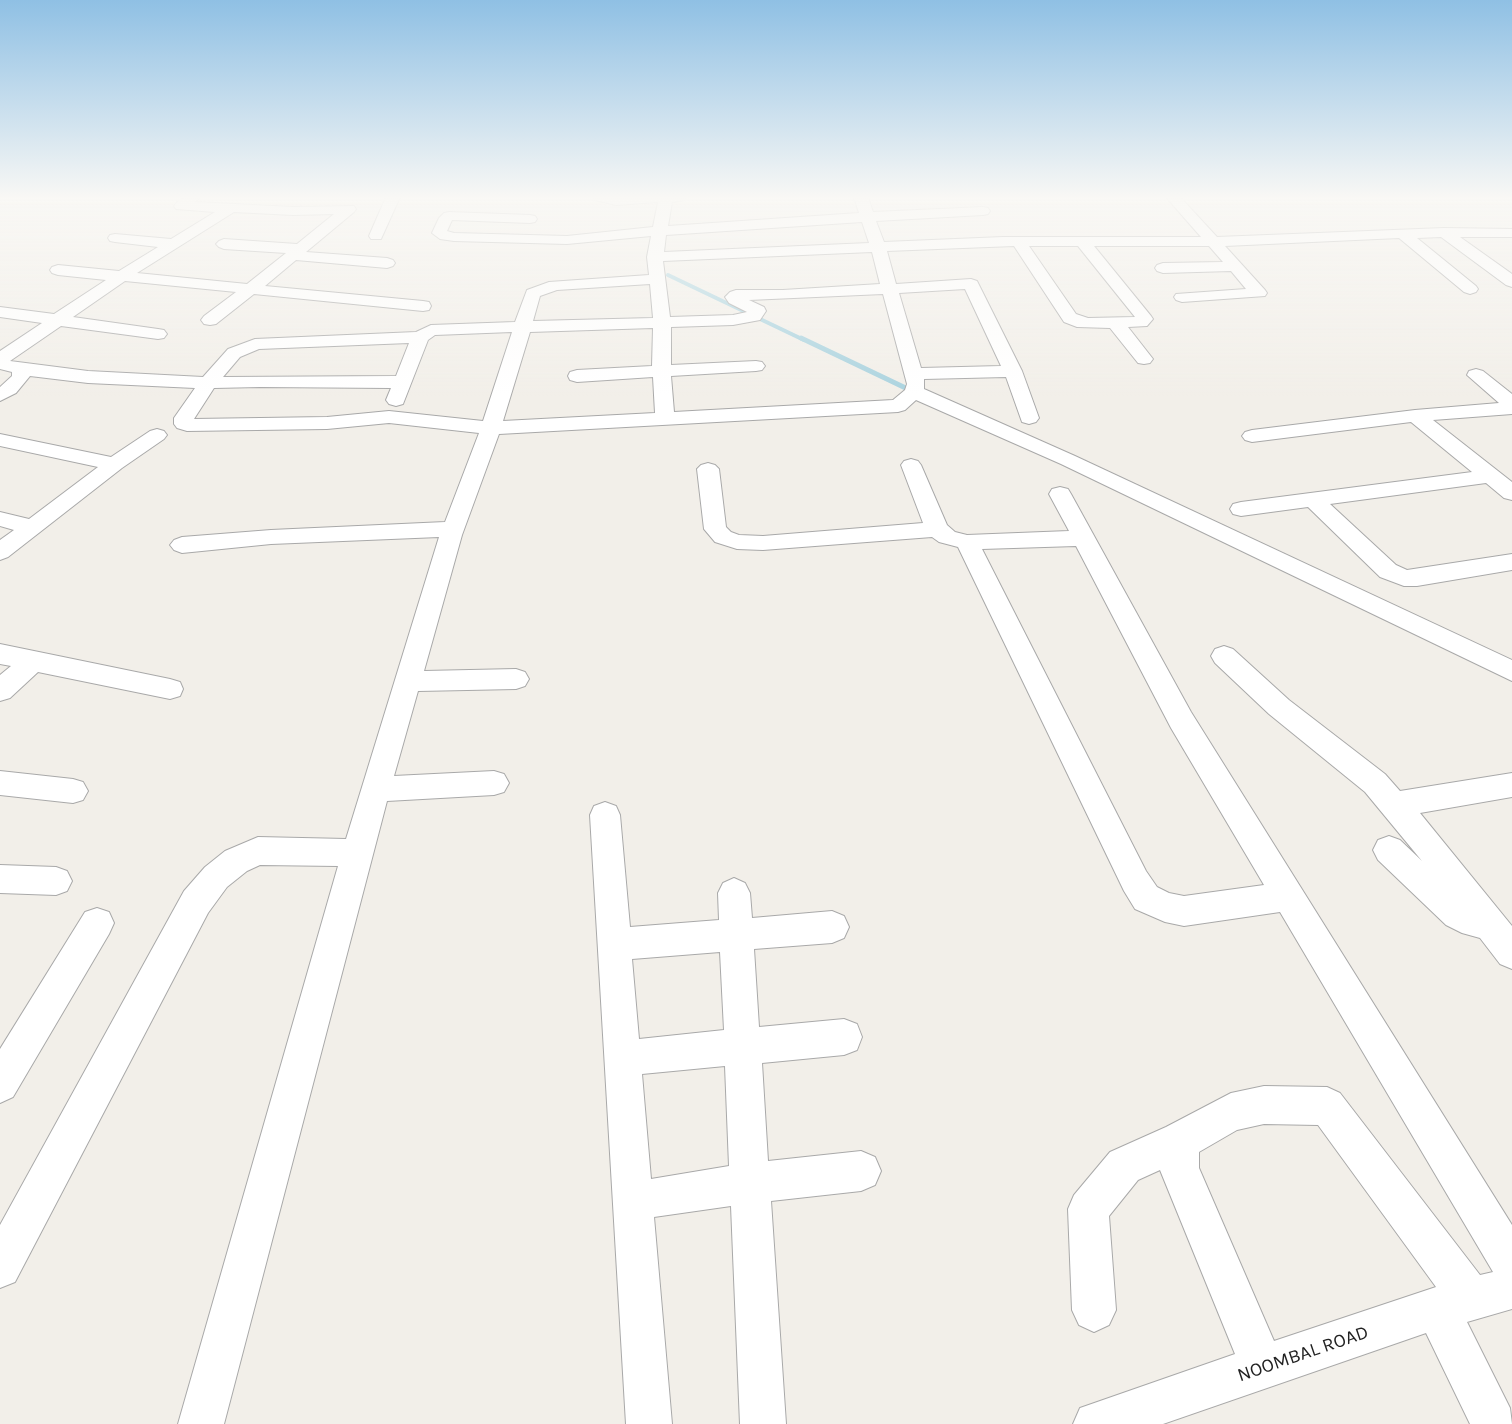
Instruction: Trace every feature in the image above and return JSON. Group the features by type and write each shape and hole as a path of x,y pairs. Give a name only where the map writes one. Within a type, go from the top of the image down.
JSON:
{"street":[{"path":"0,359 142,263"},
{"path":"210,320 283,263"},
{"path":"656,263 662,323 662,371 665,417"},
{"path":"202,1424 357,853 453,529 491,428 533,292 555,285 656,268 704,263"},
{"path":"882,263 914,383 1068,460 1512,671"},
{"path":"1028,263 1070,318 1077,322 1140,322 1144,319 1143,316 1100,263"},
{"path":"1182,297 1259,293 1234,263"},
{"path":"1439,263 1470,289"},
{"path":"1487,263 1512,282"},
{"path":"1163,268 1236,266"},
{"path":"58,270 121,278 423,306"},
{"path":"1013,371 914,383 898,406 665,417 491,428 390,417 327,423 208,425 187,425 184,424 183,420 208,383 234,353 255,344 420,337 432,330 740,319 758,311 734,299 733,297 736,295 971,284 1013,371 1029,418"},
{"path":"0,312 158,334"},
{"path":"1115,323 1144,359"},
{"path":"390,417 420,337"},
{"path":"0,364 22,369 88,377 208,383 260,381 402,382"},
{"path":"577,376 756,366"},
{"path":"0,395 10,389 20,376 22,369"},
{"path":"1476,375 1512,406"},
{"path":"1252,436 1512,406"},
{"path":"1415,416 1512,493"},
{"path":"0,552 115,464 157,435"},
{"path":"0,440 115,464"},
{"path":"911,465 937,529 947,537 967,542 1083,538"},
{"path":"708,469 715,529 722,537 737,542 763,543 937,529"},
{"path":"1241,509 1491,476"},
{"path":"1060,494 1181,720 1512,1264"},
{"path":"1313,500 1388,570 1404,578 1512,562"},
{"path":"0,519 32,527"},
{"path":"182,544 315,535 453,529"},
{"path":"967,542 1135,881 1146,898 1165,907 1184,911 1288,896"},
{"path":"0,654 170,689"},
{"path":"1224,656 1279,707 1375,783 1429,844 1512,953"},
{"path":"0,691 34,660"},
{"path":"408,682 516,679"},
{"path":"0,783 73,791"},
{"path":"376,789 494,783"},
{"path":"1394,805 1512,785"},
{"path":"605,816 649,1424"},
{"path":"1389,850 1458,914 1474,922 1490,924"},
{"path":"0,1267 196,902 216,877 236,861 258,851 357,853"},
{"path":"0,879 56,881"},
{"path":"734,893 763,1424"},
{"path":"0,1084 97,922"},
{"path":"631,943 832,927"},
{"path":"642,1056 844,1037"},
{"path":"1094,1310 1088,1209 1124,1166 1180,1141 1231,1112 1264,1105 1327,1106 1454,1304 1494,1424"},
{"path":"1180,1141 1179,1169 1263,1368"},
{"path":"656,1197 750,1183 861,1171"},
{"name":"NOOMBAL ROAD","path":"1096,1424 1151,1415 1263,1368 1454,1304 1512,1288"}],"waterway":[{"path":"668,275 804,340"},
{"path":"801,338 914,392"}]}
